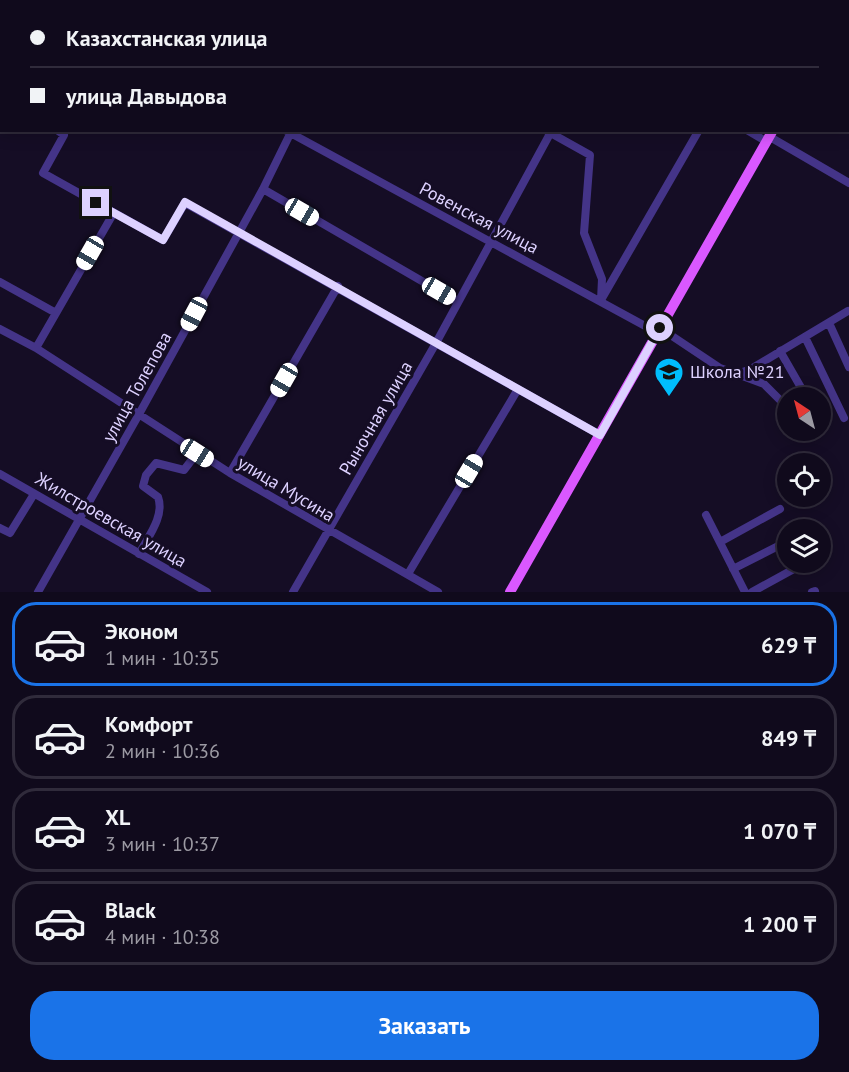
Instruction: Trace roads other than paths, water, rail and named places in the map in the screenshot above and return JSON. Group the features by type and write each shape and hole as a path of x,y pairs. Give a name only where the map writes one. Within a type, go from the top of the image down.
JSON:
{"main road":[{"path":"510,592 770,136"}],"street":[{"path":"60,132 64,135 43,172 113,214 163,240 185,202 600,435"},
{"name":"Ровенская улица","path":"289,132 706,356 720,368 764,384 777,397"},
{"name":"улица Толепова","path":"38,592 264,189 289,132"},
{"name":"Рыночная улица","path":"293,592 436,343 548,132"},
{"path":"551,132 590,155 584,233 602,279 601,300"},
{"path":"601,300 698,132"},
{"path":"755,132 770,136 849,183"},
{"path":"264,189 458,302"},
{"path":"36,348 113,214"},
{"path":"0,282 56,313"},
{"path":"230,473 338,286"},
{"path":"737,374 751,369 849,311"},
{"path":"829,323 849,367"},
{"name":"улица Мусина","path":"0,329 36,348 138,416 328,532 408,573 438,592"},
{"path":"805,338 844,418"},
{"path":"780,351 801,387"},
{"path":"408,573 518,389"},
{"path":"139,554 159,517 159,499 143,486 146,475 156,463 180,471 184,470 197,453"},
{"name":"Жилстроевская улица","path":"0,474 207,592"},
{"path":"0,528 10,533 34,494"},
{"path":"720,542 780,509"},
{"path":"706,515 745,592"},
{"path":"733,569 777,547"},
{"path":"752,592 787,573"}],"place":[{"name":"Школа №21","path":"669,398"}]}
